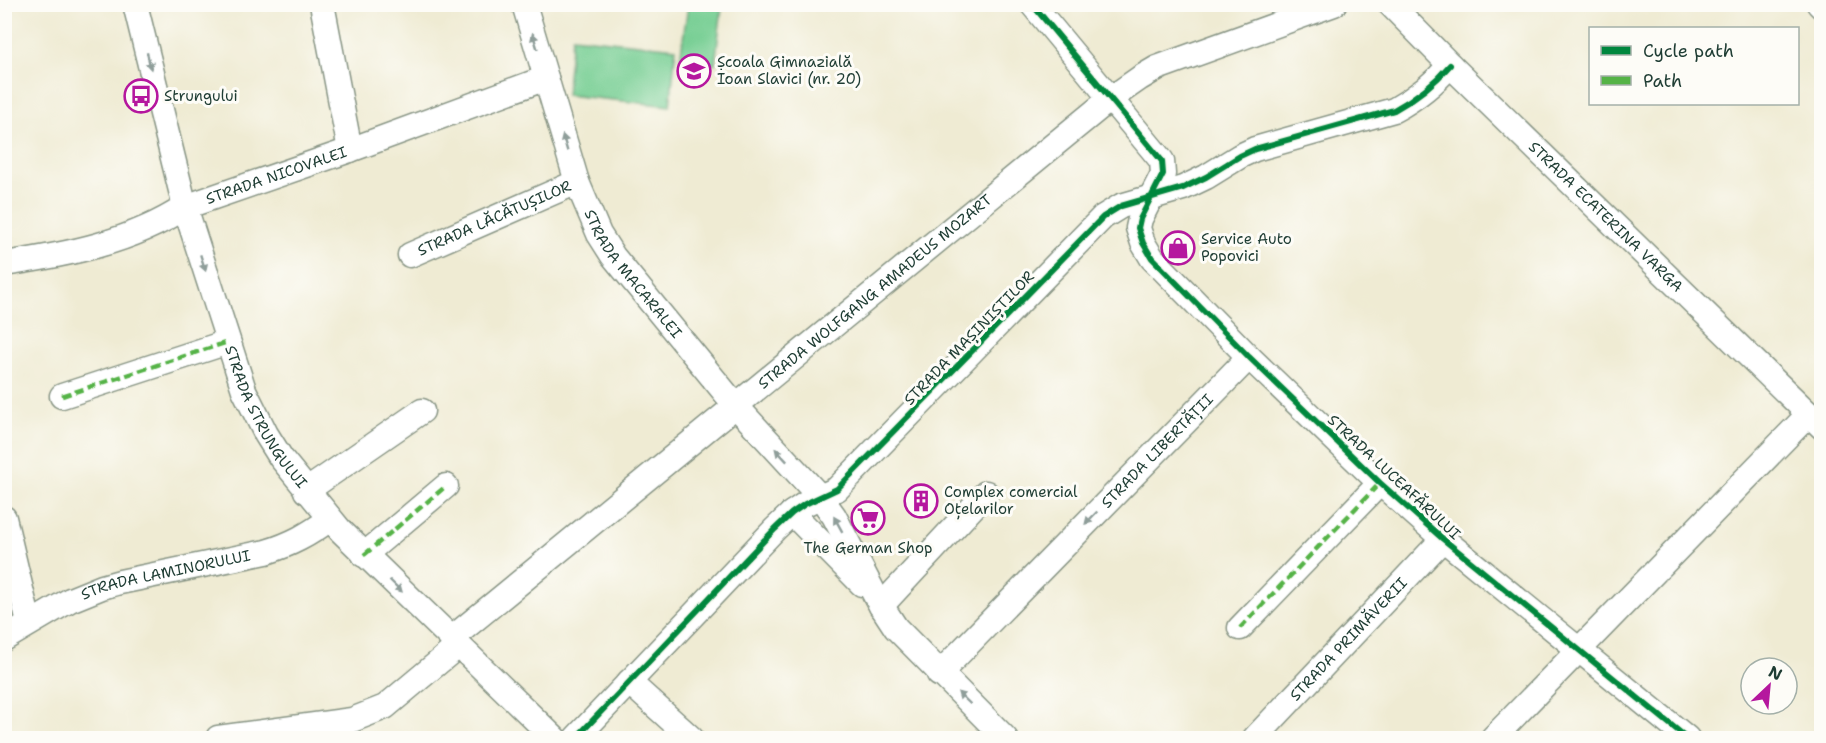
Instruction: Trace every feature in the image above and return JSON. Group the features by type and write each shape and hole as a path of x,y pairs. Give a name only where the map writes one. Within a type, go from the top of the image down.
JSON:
{"street":[{"name":"STRADA STRUNGULUI","path":"135,4 185,207 244,390 261,426 281,458 330,519 364,555 554,738"},
{"path":"322,4 350,150"},
{"name":"STRADA MACARALEI","path":"524,4 577,182 599,234 613,256 736,406 821,498 834,516 879,602"},
{"name":"STRADA LUCEAFĂRULUI","path":"1032,4 1162,161 1163,174 1150,197 1138,228 1143,243 1152,258 1380,483 1443,539 1687,738"},
{"name":"STRADA WOLFGANG AMADEUS MOZART","path":"218,738 352,720 385,707 454,642 736,406 1110,99 1157,68 1334,4"},
{"name":"STRADA ECATERINA VARGA","path":"1390,4 1815,421"},
{"name":"STRADA MAȘINIȘTILOR","path":"576,738 792,513 805,504 837,489 1104,217 1121,206 1191,185 1255,149 1394,110 1409,102 1437,80 1450,65"},
{"name":"STRADA NICOVALEI","path":"4,264 73,251 115,240 170,217 185,207 350,150 546,78"},
{"name":"STRADA LĂCĂTUȘILOR","path":"410,255 577,182"},
{"path":"62,396 228,342"},
{"name":"STRADA LIBERTĂȚII","path":"939,674 1250,357"},
{"path":"306,491 422,411"},
{"path":"1493,738 1815,421"},
{"path":"1240,628 1380,483"},
{"path":"364,555 446,486"},
{"path":"879,602 986,493"},
{"path":"792,513 879,602 896,628 939,674 1005,738"},
{"path":"4,518 29,623"},
{"name":"STRADA LAMINORULUI","path":"4,639 70,600 102,587 266,552 307,536 330,519"},
{"name":"STRADA PRIMĂVERII","path":"1255,738 1443,539"},
{"path":"629,681 691,738"}],"green space":[{"path":"688,5 722,8 715,64 680,59"},
{"path":"572,37 676,48 670,106 566,95"}],"marked path":[{"path":"62,396 228,342"},
{"path":"1240,628 1380,483"},
{"path":"364,555 446,486"}],"cycle path":[{"path":"1032,4 1162,161 1163,174 1140,219 1138,228 1143,243 1152,258 1249,357 1380,483 1443,539 1687,738"},
{"path":"576,738 775,529 805,504 837,489 1103,217 1121,206 1183,188 1255,149 1394,110 1424,90 1450,65"}],"place":[{"name":"Școala Gimnazială Ioan Slavici (nr. 20)","path":"694,71"},
{"name":"Strungului","path":"141,96"},
{"name":"Service Auto Popovici","path":"1178,248"},
{"name":"Complex comercial Oțelarilor","path":"921,501"},
{"name":"The German Shop","path":"868,518"}]}
